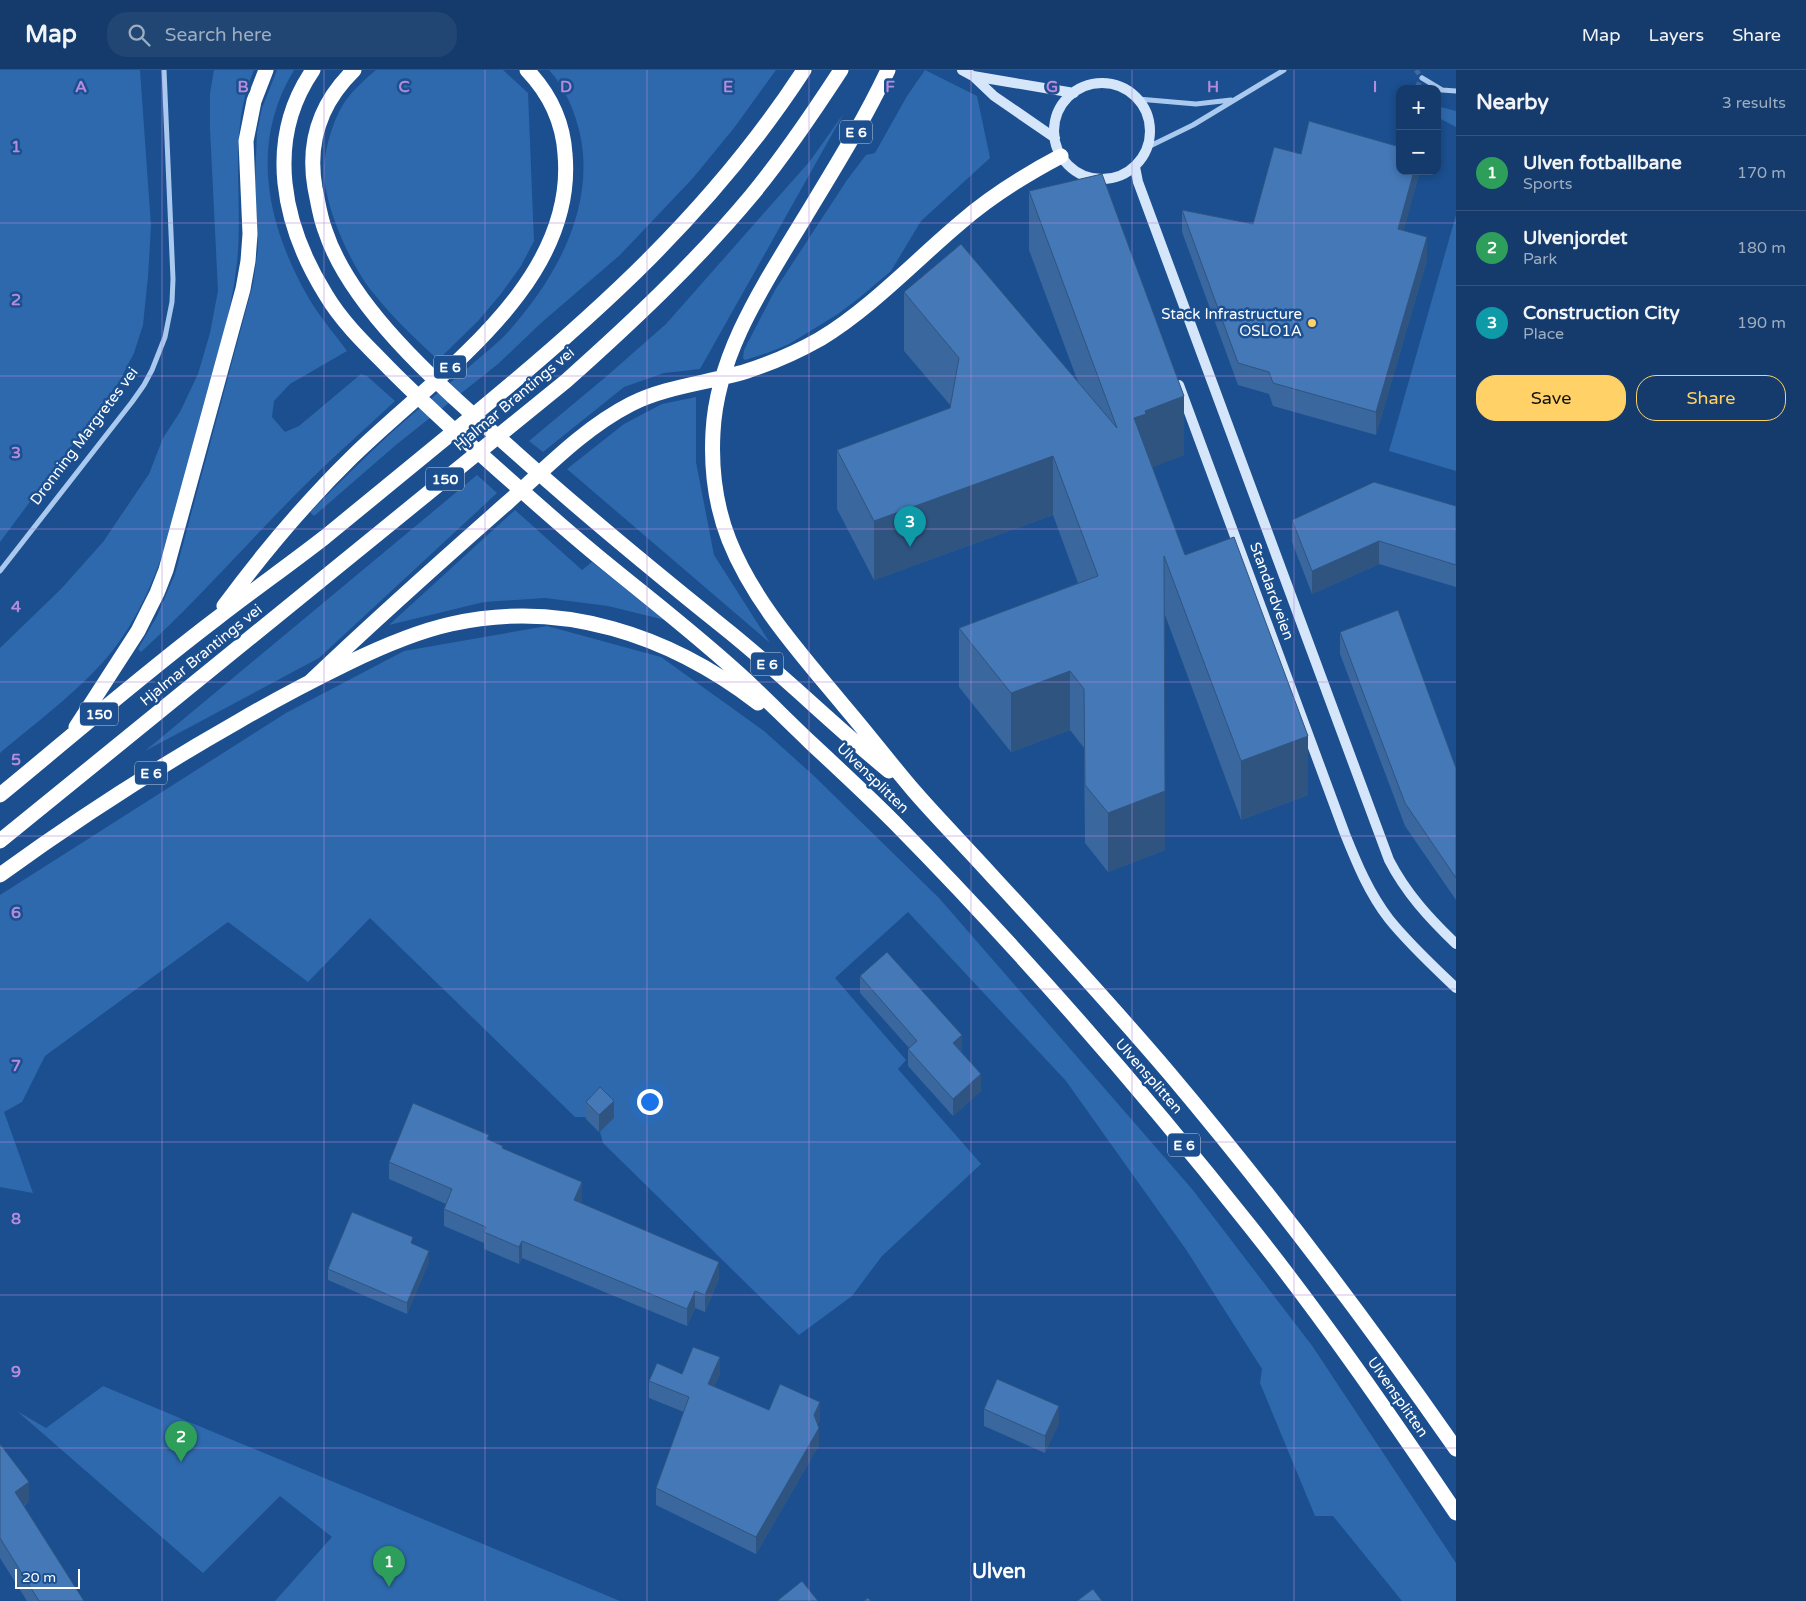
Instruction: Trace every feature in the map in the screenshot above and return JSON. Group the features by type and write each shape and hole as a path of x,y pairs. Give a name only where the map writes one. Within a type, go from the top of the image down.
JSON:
{"highway":[{"name":"150","path":"69,738 144,620 157,594 174,548 245,280 250,234 246,141 254,101 266,70"},
{"name":"E 6","path":"313,70 304,82 292,109 285,139 283,170 287,199 297,238 326,295 360,339 427,406 597,556 690,630 748,682 811,743"},
{"name":"E 6","path":"354,70 336,90 320,117 313,144 312,171 325,231 336,256 359,294 379,321 442,386 543,477 615,540 740,640 839,729 916,793"},
{"name":"E 6","path":"215,619 300,510 352,457 480,338 520,292 533,272 554,231 564,201 567,169 564,138 555,111 544,90 527,70"},
{"name":"Hjalmar Brantings vei","path":"0,795 215,619 324,538 568,336 626,284 709,196 759,134 804,70"},
{"name":"Hjalmar Brantings vei","path":"0,841 566,380 608,343 685,269 750,197 785,152 841,70"},
{"name":"E 6","path":"888,70 874,100 846,149 754,303 734,345 722,377 717,399 713,430 713,459 719,504 724,524 733,549 755,588 779,625 916,793"},
{"path":"310,682 414,585 608,417 644,398 664,391 771,363 820,338 848,320 986,202 1024,175 1061,156"},
{"name":"E 6","path":"0,875 136,782 310,682 396,642 451,624 482,618 520,616 561,618 597,624 663,645 742,691 811,743"},
{"name":"Ulvensplitten","path":"811,743 856,784 948,878 1084,1028 1177,1136 1334,1336 1386,1408 1456,1513"},
{"name":"Ulvensplitten","path":"916,793 1098,991 1209,1121 1309,1246 1410,1383 1456,1450"}],"street":[{"name":"Dronning Margretes vei","path":"0,571 132,402 152,370 165,337 172,302 173,279 164,70"},
{"path":"962,70 974,76 1074,93"},
{"path":"1148,147 1193,125 1284,70"},
{"path":"974,76 994,96 1055,138"},
{"path":"1422,78 1442,90 1456,92"},
{"path":"1104,83 1123,88 1138,99 1145,109 1151,134 1148,147 1135,167 1101,183 1079,174 1069,166 1061,156 1055,138 1055,125 1058,113 1074,93 1091,85 1104,83"},
{"path":"1138,99 1196,104 1234,100"},
{"name":"Standardveien","path":"1135,167 1138,182 1389,860 1410,895 1430,919 1456,944"},
{"name":"Standardveien","path":"1174,371 1349,843 1365,881 1389,919 1456,988"}],"shaded area":[{"path":"0,70 140,70 151,226 143,325 134,353 119,382 0,542"},
{"path":"214,70 254,70 241,117 238,165 239,237 237,262 227,320 169,534 148,590 135,617 119,642 79,687 0,753 0,648 61,589 103,542 149,474 163,438 180,412 198,374 210,333 218,291 210,129 210,93"},
{"path":"277,70 294,70 280,98 271,126 268,155 269,184 273,212 293,268 307,295 347,351 290,384 274,401 272,417 285,432 299,426 361,374 367,376 395,401 303,487 183,612 141,652 138,649 157,616 175,574 253,284 258,248 255,181 257,132 262,108"},
{"path":"376,70 503,70 528,93 534,241 521,266 500,295 478,321 438,360 381,303 366,283 341,236 325,186 325,155 337,117 351,94"},
{"path":"549,70 776,70 734,128 693,178 620,255 541,323 498,364 397,444 314,516 310,512 401,424 503,337 525,312 555,266 568,241 577,216 582,189 583,162 580,134 575,117 565,92"},
{"path":"925,70 977,96 990,158 921,221 891,271 859,298 838,314 789,344 745,360 743,358 744,350 775,290 847,180 866,155 875,153 907,96"},
{"path":"1441,107 1456,111 1456,127 1441,119"},
{"path":"844,113 700,369 664,373 624,387 543,452 529,441 666,324 810,161"},
{"path":"1456,215 1456,471 1389,451"},
{"path":"696,397 696,462 714,555 770,643 567,469 624,424 662,404"},
{"path":"477,475 497,493 319,658 145,751"},
{"path":"515,510 582,570 592,562 665,620 608,606 545,598 484,602 389,625"},
{"path":"547,626 661,657 764,731 813,775 939,898 1192,1189 1313,1347 1456,1563 1456,1601 1402,1601 1333,1516 1315,1516 1260,1383 1262,1369 1187,1251 1066,1081 908,912 835,978 906,1060 898,1069 981,1164 882,1256 852,1296 799,1335 603,1143 600,1132 613,1118 575,1117 370,918 308,982 228,922 45,1056 22,1102 4,1112 33,1193 0,1187 0,895 286,713 404,651"},
{"path":"103,1386 620,1601 275,1601 332,1537 280,1496 203,1573 17,1411 46,1428"}],"building":[{"name":"Stack Infrastructure OSLO1A","path":"1309,121 1396,146 1396,175 1413,175 1398,229 1427,237 1376,412 1273,383 1269,372 1238,363 1182,210 1253,224 1274,147 1301,154"},
{"path":"1102,174 1184,396 1145,411 1146,414 1134,418 1185,555 1234,537 1308,736 1241,761 1164,556 1165,791 1108,813 1085,785 1084,689 1070,671 1011,693 959,628 1098,576 1053,456 874,521 837,450 950,408 959,358 904,292 961,244 1117,428 1029,191"},
{"path":"1374,482 1456,506 1456,565 1379,541 1312,571 1292,520"},
{"path":"1398,610 1456,768 1456,878 1405,803 1340,632"},
{"path":"887,952 962,1035 953,1043 981,1074 953,1099 908,1049 917,1041 860,976"},
{"path":"600,1087 614,1101 599,1115 586,1102"},
{"path":"413,1103 489,1135 487,1139 503,1146 502,1148 582,1182 574,1200 719,1262 705,1295 695,1291 687,1309 522,1241 519,1247 484,1232 486,1227 444,1209 452,1189 389,1162"},
{"path":"352,1212 413,1237 411,1243 429,1251 407,1303 328,1269"},
{"path":"693,1347 720,1357 708,1384 769,1410 780,1384 820,1402 814,1415 819,1428 756,1537 656,1488 689,1397 649,1381 657,1363 682,1374"},
{"path":"997,1379 1059,1406 1045,1436 984,1409"},
{"path":"0,1444 29,1482 15,1492 84,1601 39,1601 0,1538"},
{"path":"802,1581 818,1601 777,1601"},
{"path":"1093,1589 1102,1601 1077,1601"}],"tunnel":[{"path":"1416,70 1422,78 1418,85"}],"place":[{"name":"Stack Infrastructure OSLO1A","path":"1312,323"},
{"name":"Construction City","path":"910,547"},
{"name":"Ulvenjordet","path":"181,1462"},
{"name":"Ulven fotballbane","path":"389,1587"}],"district":[{"name":"Ulven","path":"999,1572"}]}
